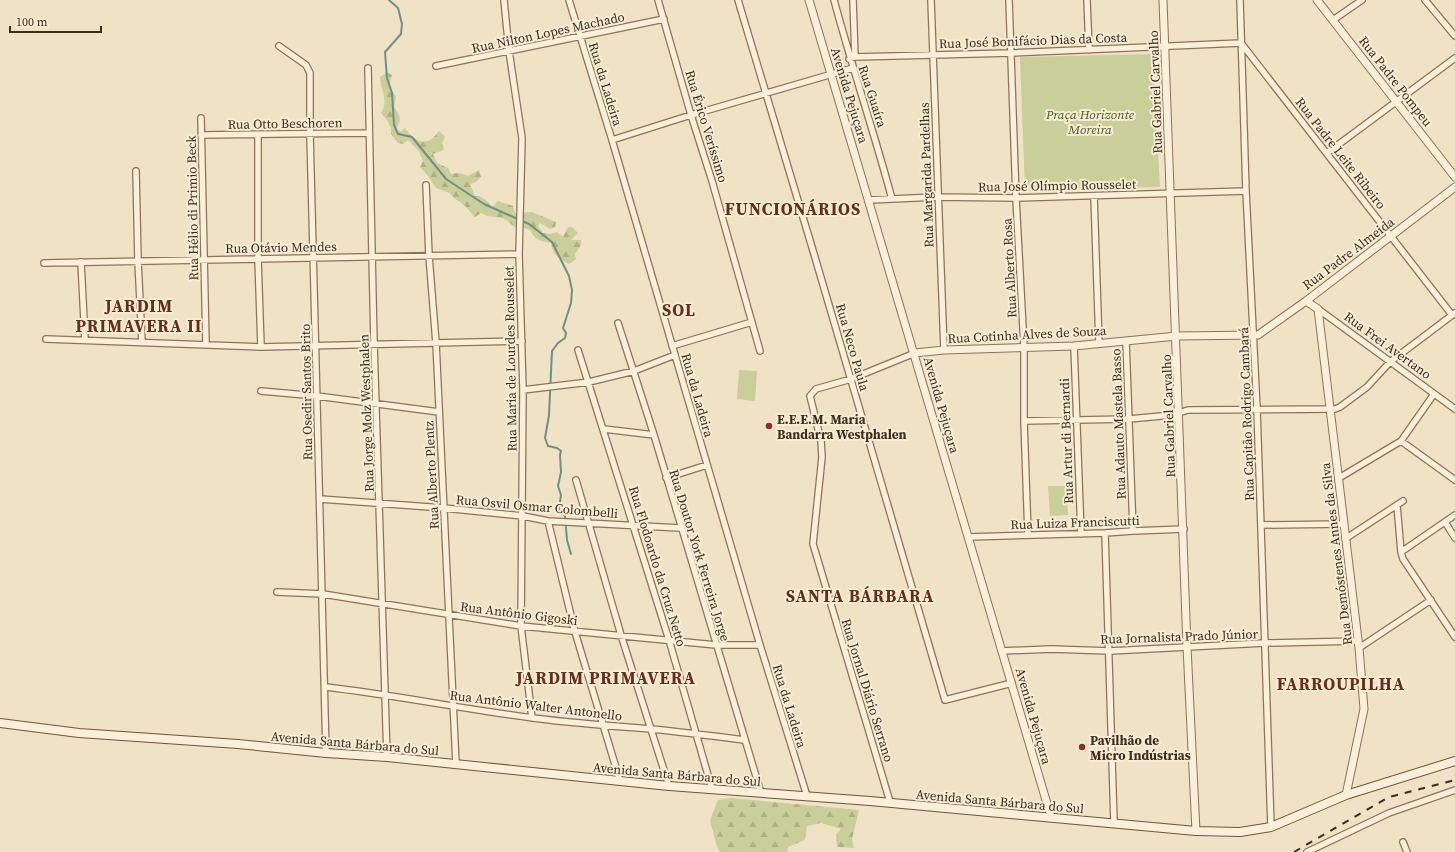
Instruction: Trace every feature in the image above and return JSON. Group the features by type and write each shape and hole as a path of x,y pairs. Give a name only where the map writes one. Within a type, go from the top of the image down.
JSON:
{"main road":[{"name":"Avenida Santa Bárbara do Sul","path":"0,723 79,733 238,744 326,753 387,757 669,786 890,802 1196,831 1240,832 1271,827 1346,795 1455,762"}],"street":[{"name":"Rua Maria de Lourdes Rousselet","path":"504,0 509,51 522,138 519,254 523,390 521,626 532,718"},
{"name":"Rua da Ladeira","path":"569,0 612,140 760,645 807,796"},
{"name":"Rua Érico Veríssimo","path":"658,0 690,115 712,181 760,351"},
{"name":"Rua Neco Paula","path":"738,0 945,700 1012,683"},
{"name":"Avenida Pejuçara","path":"810,0 1051,817"},
{"name":"Rua Guaíra","path":"834,0 892,199"},
{"path":"852,58 853,0"},
{"name":"Rua Margarida Pardelhas","path":"931,0 937,197 944,350"},
{"name":"Rua Alberto Rosa","path":"1009,0 1016,198 1024,347 1024,421 1028,535"},
{"path":"1087,0 1089,50"},
{"name":"Rua Gabriel Carvalho","path":"1163,0 1177,336 1187,647 1196,831"},
{"name":"Rua Capitão Rodrigo Cambará","path":"1240,0 1246,191 1257,409 1271,827"},
{"name":"Rua Padre Pompeu","path":"1317,0 1455,177"},
{"path":"1333,20 1362,0"},
{"path":"1425,0 1455,36"},
{"name":"Rua Nilton Lopes Machado","path":"436,66 664,19"},
{"name":"Rua José Bonifácio Dias da Costa","path":"852,58 1242,43"},
{"name":"Rua Padre Leite Ribeiro","path":"1242,43 1391,236 1454,314"},
{"name":"Rua Osedir Santos Brito","path":"279,46 306,65 310,73 310,134 326,687 326,753"},
{"path":"1327,153 1455,58"},
{"name":"Rua Jorge Molz Westphalen","path":"368,68 368,133 387,757"},
{"path":"612,140 690,115 853,68"},
{"name":"Rua Hélio di Primio Beck","path":"201,118 206,345"},
{"name":"Rua Otto Beschoren","path":"201,135 368,133"},
{"path":"258,135 258,259 261,347"},
{"path":"136,171 142,342"},
{"name":"Rua Alberto Plentz","path":"426,185 436,343 438,412 456,764"},
{"name":"Rua Padre Almeida","path":"1254,335 1262,333 1306,301 1455,187"},
{"name":"Rua José Olímpio Rousselet","path":"869,200 937,197 1016,198 1246,191"},
{"path":"1094,196 1099,344"},
{"name":"Rua Otávio Mendes","path":"44,263 519,254"},
{"path":"81,262 85,340"},
{"name":"Rua Frei Avertano","path":"1306,301 1455,409"},
{"name":"Rua Demóstenes Annes da Silva","path":"1318,309 1339,478 1364,709 1346,795"},
{"path":"1024,421 1129,419 1172,415 1188,410 1335,409 1340,407 1366,387 1390,362 1454,314"},
{"name":"Rua Doutor York Ferreira Jorge","path":"618,322 654,435 680,528 761,793"},
{"path":"672,346 752,322"},
{"name":"Rua Cotinha Alves de Souza","path":"810,396 816,389 851,379 915,353 944,350 1074,346 1177,336 1254,335"},
{"path":"46,339 261,347 522,341"},
{"name":"Rua Adauto Mastela Basso","path":"1126,341 1133,531"},
{"name":"Rua Artur di Bernardi","path":"1074,346 1081,534"},
{"name":"Rua Flodoardo da Cruz Netto","path":"578,350 669,640 712,789"},
{"path":"523,390 589,382 634,370 675,355"},
{"path":"261,392 317,396 438,412"},
{"path":"1339,478 1400,441 1434,394"},
{"name":"Rua Jornal Diário Serrano","path":"810,396 821,441 822,457 813,544 890,802"},
{"path":"604,429 654,435"},
{"path":"1400,441 1455,480"},
{"path":"666,478 707,466"},
{"path":"576,480 621,635 669,786"},
{"name":"Rua Osvil Osmar Colombelli","path":"320,499 444,508 548,520 680,528"},
{"path":"1345,539 1403,502"},
{"path":"1397,505 1401,552 1403,559 1455,637"},
{"path":"1401,552 1455,515"},
{"path":"548,520 575,632 620,781"},
{"path":"1445,522 1455,538"},
{"path":"1261,525 1344,524"},
{"name":"Rua Luiza Franciscutti","path":"968,537 1106,534 1133,531 1184,529"},
{"path":"1106,534 1114,823"},
{"name":"Rua Antônio Gigoski","path":"277,592 323,594 448,615 521,626 575,632 621,635 716,645 760,645"},
{"path":"1358,645 1431,600"},
{"name":"Rua Jornalista Prado Júnior","path":"1002,651 1051,649 1110,651 1265,644 1358,645"},
{"name":"Rua Antônio Walter Antonello","path":"326,687 384,694 454,707 532,718 604,726 651,729 744,740"},
{"path":"1307,852 1390,813 1455,790"},
{"path":"1403,842 1407,852"}],"green space":[{"name":"Praça Horizonte Moreira","path":"1153,54 1160,187 1025,190 1020,57"},
{"path":"387,72 392,75 389,86 396,97 394,107 400,117 397,128 400,132 405,128 413,137 422,142 431,140 439,131 445,137 442,143 444,150 433,154 437,163 448,168 451,174 460,173 468,176 479,170 481,177 476,182 470,184 475,196 485,199 491,208 498,201 513,206 515,213 532,212 556,222 555,227 550,229 540,223 538,226 543,233 550,234 557,232 563,237 568,227 572,227 578,233 571,240 581,240 581,245 575,254 576,259 569,264 555,253 551,243 538,240 530,230 521,227 516,228 503,218 487,216 481,213 475,217 450,193 436,188 420,167 423,161 419,151 408,140 403,144 398,143 391,134 391,128 387,120 381,113 384,104 384,95 380,77"},
{"path":"739,370 757,371 755,401 737,399"},
{"path":"1048,486 1066,486 1068,515 1050,516"},
{"path":"731,798 859,810 852,839 854,848 837,847 836,834 841,829 821,823 807,826 805,840 788,847 787,852 720,852 717,847 710,820 718,800"}],"waterway":[{"path":"389,0 398,8 402,24 401,34 385,52 387,78 392,93 394,125 398,134 412,137 446,179 484,204 529,224 552,242 569,276 572,290 571,303 563,328 566,333 565,338 558,343 552,351 549,415 545,438 548,446 557,448 561,451 561,472 558,486 561,495 559,509 565,516 567,540 571,554"}],"railway":[{"path":"1294,852 1389,797 1455,780"}],"place":[{"name":"E.E.E.M. Maria Bandarra Westphalen","path":"769,426"},
{"name":"Pavilhão de Micro Indústrias","path":"1082,747"}],"district":[{"name":"FUNCIONÁRIOS","path":"793,209"},
{"name":"SOL","path":"679,310"},
{"name":"JARDIM PRIMAVERA II","path":"139,316"},
{"name":"SANTA BÁRBARA","path":"860,596"},
{"name":"JARDIM PRIMAVERA","path":"606,678"},
{"name":"FARROUPILHA","path":"1341,684"}]}
